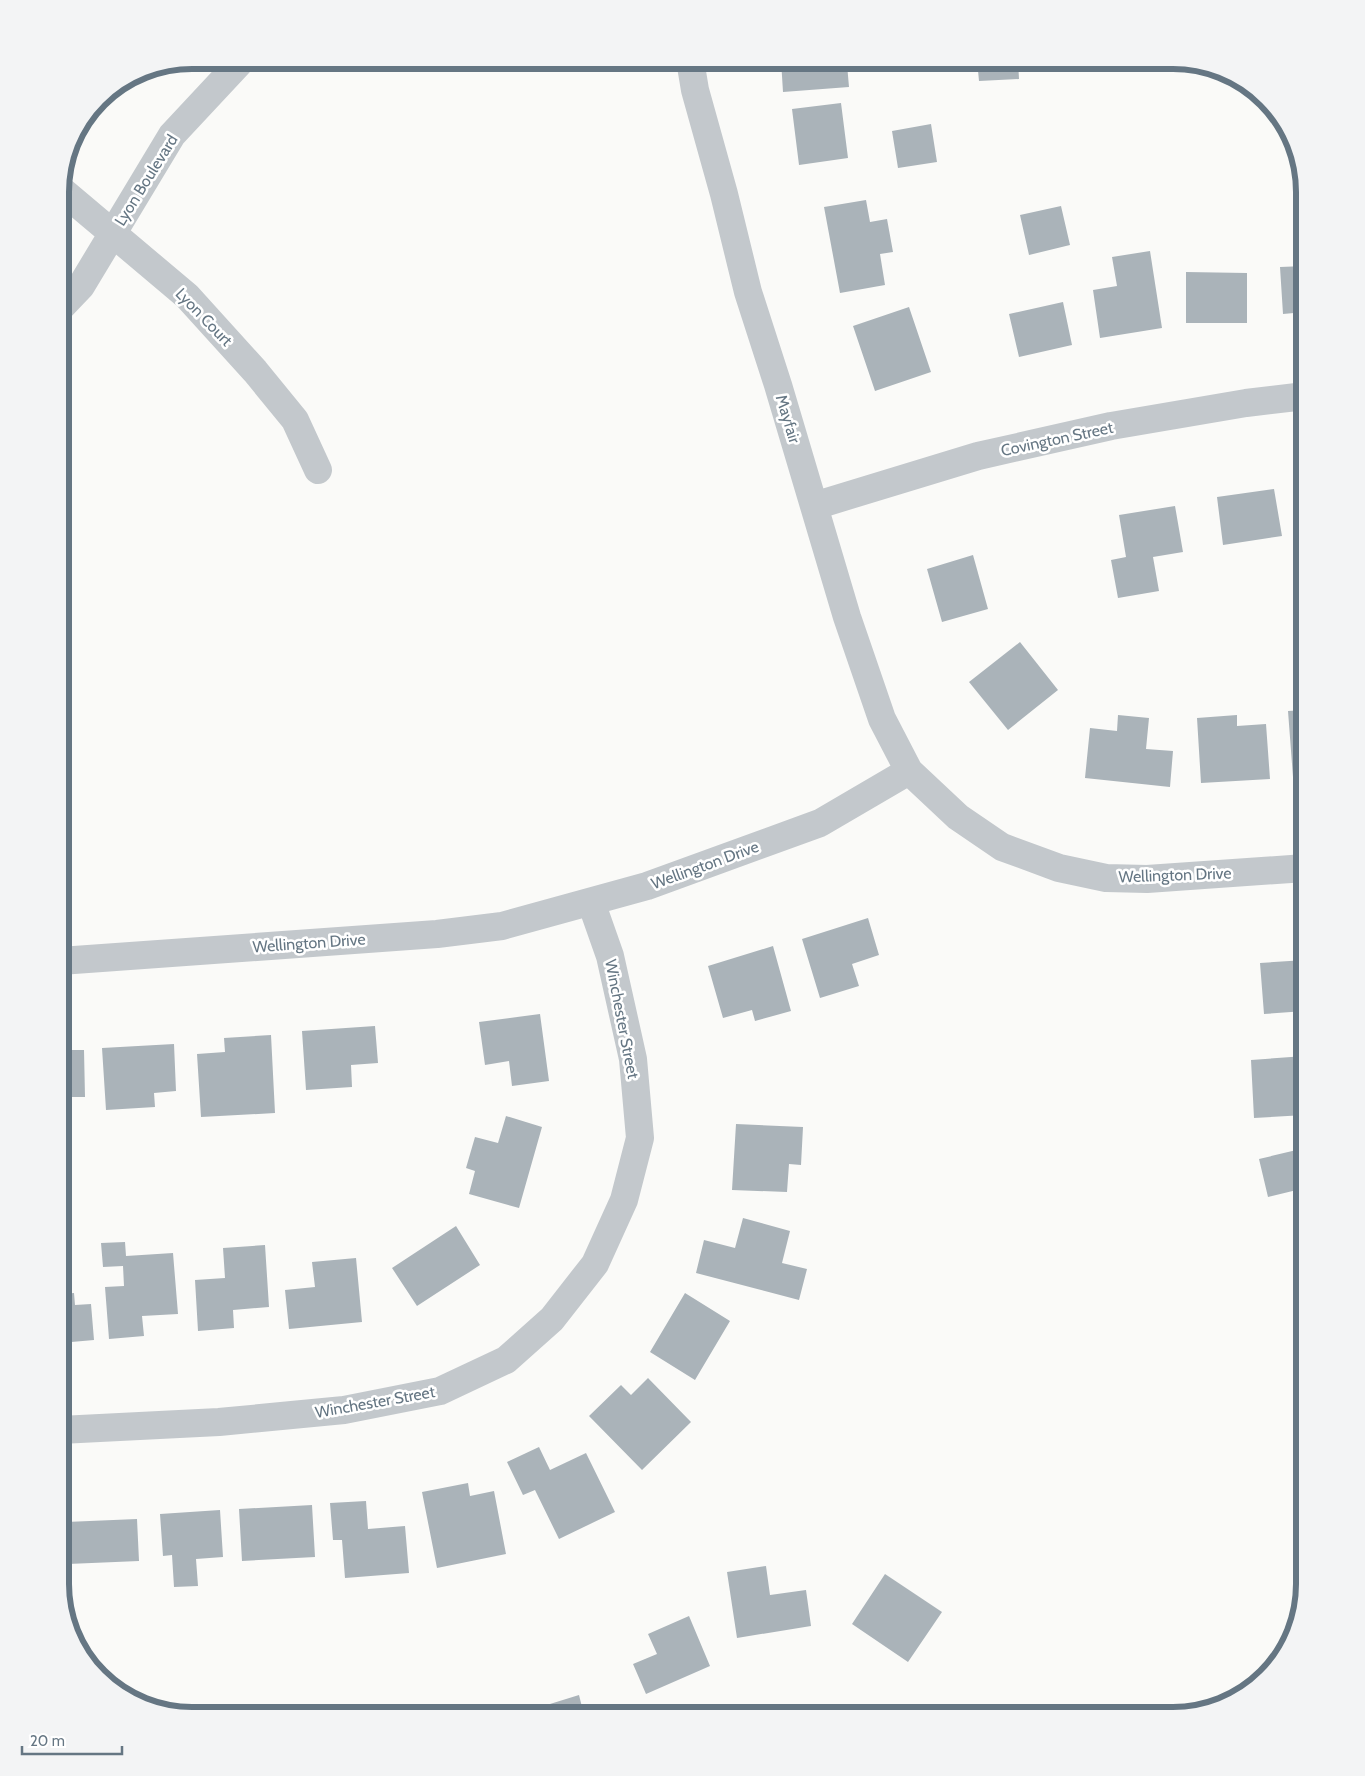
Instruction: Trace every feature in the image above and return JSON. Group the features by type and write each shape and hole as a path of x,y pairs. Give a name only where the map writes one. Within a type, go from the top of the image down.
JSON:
{"street":[{"name":"Lyon Boulevard","path":"69,299 81,286 172,135 234,69"},
{"name":"Mayfair","path":"692,69 695,90 724,194 748,292 778,385 847,617 882,719 910,771"},
{"name":"Lyon Court","path":"69,196 187,296 255,371 295,420 318,470"},
{"name":"Covington Street","path":"814,506 978,456 1111,426 1246,403 1296,397"},
{"name":"Wellington Drive","path":"69,959 446,932 502,926 647,886 820,823 910,771 958,817 1002,847 1059,868 1106,878 1147,879 1296,869"},
{"name":"Winchester Street","path":"69,1430 219,1422 344,1410 440,1390 506,1360 552,1319 595,1264 624,1200 640,1138 633,1059 610,956 591,902"}],"building":[{"path":"782,69 847,69 849,87 783,92"},
{"path":"978,69 1018,69 1019,79 979,81"},
{"path":"841,103 848,158 799,165 792,109"},
{"path":"931,124 937,162 898,168 892,131"},
{"path":"866,200 870,222 887,219 893,252 880,254 885,285 840,293 824,207"},
{"path":"1061,206 1070,245 1029,255 1020,215"},
{"path":"1150,251 1162,328 1100,338 1093,290 1117,286 1112,257"},
{"path":"1296,266 1296,313 1283,314 1280,267"},
{"path":"1186,272 1247,273 1247,323 1186,323"},
{"path":"1063,302 1072,345 1019,357 1009,314"},
{"path":"909,307 931,372 875,391 853,326"},
{"path":"1274,489 1282,536 1223,545 1217,497"},
{"path":"1175,506 1183,552 1153,557 1159,591 1118,598 1111,560 1126,557 1119,515"},
{"path":"973,555 988,609 942,622 927,569"},
{"path":"1020,642 1058,690 1008,730 969,682"},
{"path":"1288,711 1296,711 1296,777 1293,777"},
{"path":"1118,715 1149,718 1146,749 1173,751 1170,787 1085,778 1090,728 1117,731"},
{"path":"1237,715 1237,726 1266,724 1270,779 1201,783 1197,718"},
{"path":"868,918 879,955 852,964 859,986 820,998 802,939"},
{"path":"773,946 791,1011 755,1021 752,1010 723,1018 708,966"},
{"path":"1296,961 1296,1012 1264,1014 1260,963"},
{"path":"540,1014 549,1081 512,1086 509,1061 485,1065 479,1022"},
{"path":"375,1026 378,1063 351,1065 352,1087 306,1090 302,1031"},
{"path":"271,1035 275,1113 201,1117 197,1054 225,1052 224,1038"},
{"path":"174,1044 176,1091 154,1093 155,1107 106,1110 102,1048"},
{"path":"69,1050 84,1050 85,1097 69,1097"},
{"path":"1296,1057 1296,1116 1254,1118 1251,1060"},
{"path":"506,1116 542,1127 519,1208 469,1194 475,1171 466,1168 475,1137 498,1143"},
{"path":"736,1124 803,1127 801,1165 789,1164 787,1192 732,1190"},
{"path":"1296,1150 1296,1190 1268,1197 1259,1159"},
{"path":"743,1218 790,1231 782,1263 807,1269 799,1300 696,1273 704,1240 735,1248"},
{"path":"456,1226 480,1265 417,1306 392,1268"},
{"path":"125,1242 126,1256 173,1253 178,1314 142,1316 144,1336 109,1339 105,1287 124,1286 123,1266 103,1267 101,1243"},
{"path":"265,1245 269,1307 233,1310 234,1328 198,1331 195,1280 225,1278 223,1248"},
{"path":"356,1258 362,1322 289,1329 285,1290 315,1287 312,1262"},
{"path":"69,1293 74,1293 75,1305 91,1304 94,1340 69,1342"},
{"path":"685,1293 730,1321 695,1380 650,1352"},
{"path":"648,1378 691,1422 642,1470 589,1416 621,1385 631,1395"},
{"path":"539,1447 550,1470 586,1453 615,1512 559,1539 535,1490 523,1495 507,1462"},
{"path":"468,1483 470,1496 494,1491 506,1554 437,1568 422,1492"},
{"path":"366,1501 368,1529 405,1526 409,1573 345,1578 342,1540 333,1540 330,1503"},
{"path":"312,1505 315,1557 242,1561 239,1509"},
{"path":"220,1510 223,1557 196,1559 198,1586 174,1587 172,1555 163,1556 160,1514"},
{"path":"137,1519 139,1561 69,1564 69,1522"},
{"path":"766,1566 770,1595 806,1590 811,1626 737,1638 727,1572"},
{"path":"885,1574 942,1612 908,1662 852,1624"},
{"path":"689,1616 710,1666 646,1694 633,1664 657,1654 648,1634"},
{"path":"579,1695 582,1707 540,1707"},
{"path":"608,1704 609,1707 597,1707"}]}
